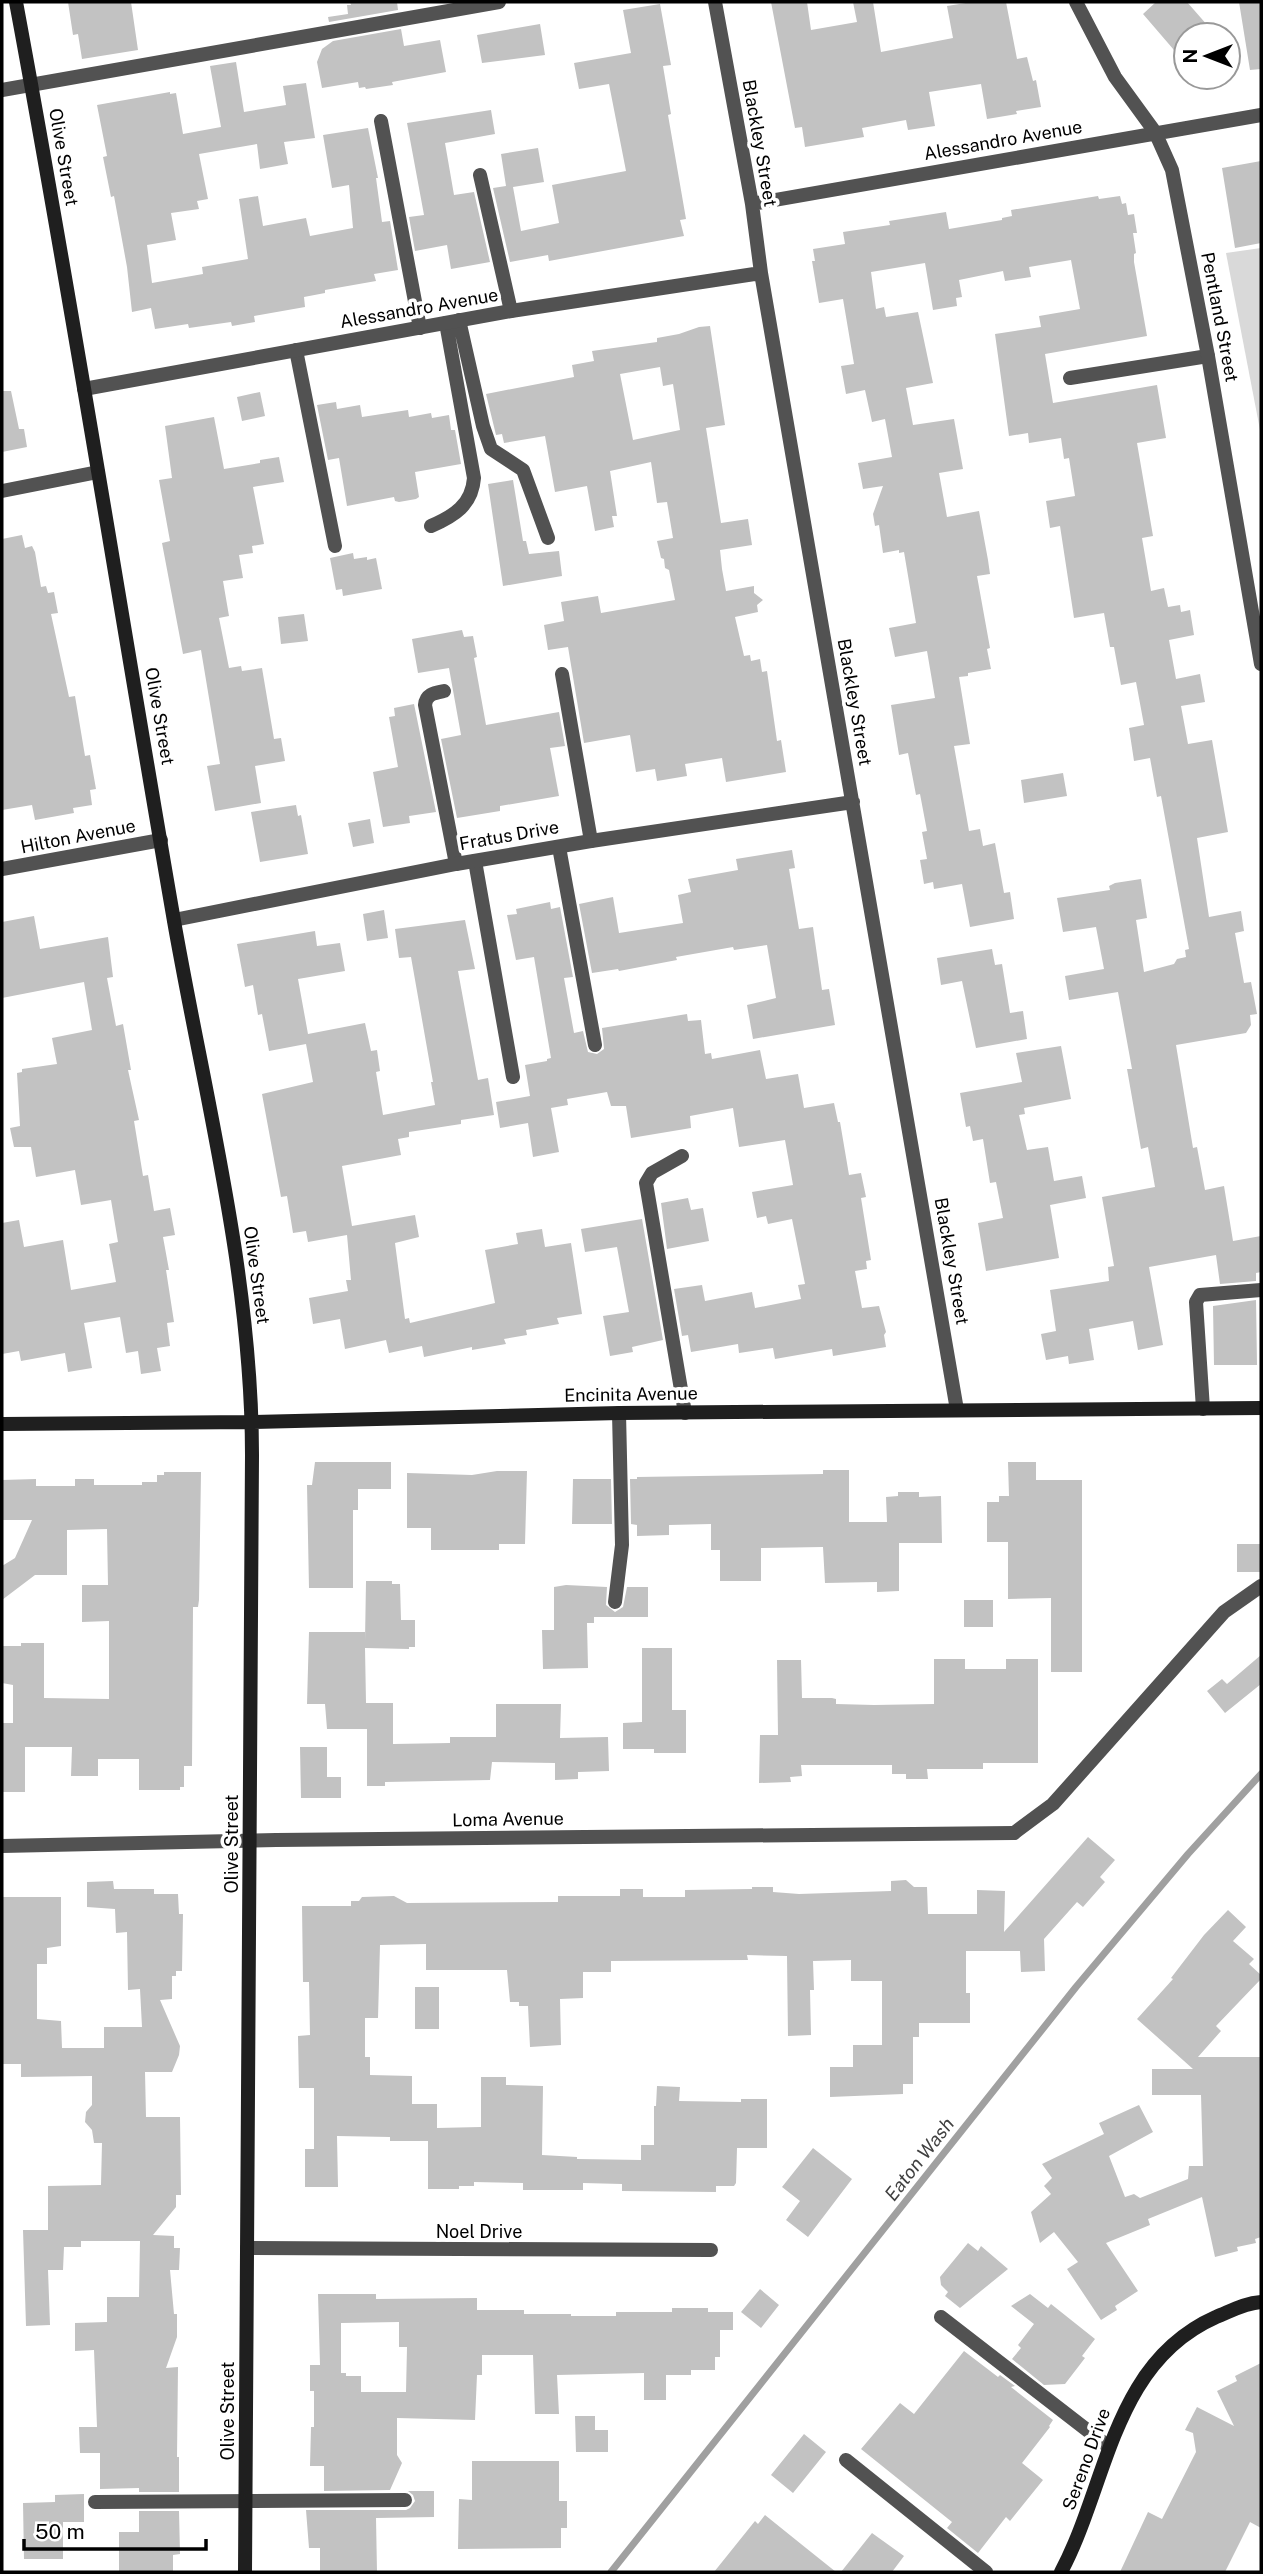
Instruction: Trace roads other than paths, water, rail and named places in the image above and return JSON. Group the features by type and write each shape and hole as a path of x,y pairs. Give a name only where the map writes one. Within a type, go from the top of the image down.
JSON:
{"street":[{"name":"Olive Street","path":"16,2 174,919 242,1285 248,1352 252,1422 245,2572"},
{"path":"2,90 499,2"},
{"name":"Blackley Street","path":"715,2 752,204 761,273 957,1410"},
{"name":"Pentland Street","path":"1076,2 1115,78 1156,132 1172,170 1208,356 1261,664"},
{"name":"Alessandro Avenue","path":"752,204 1261,115"},
{"path":"381,121 420,328"},
{"path":"480,175 511,311"},
{"name":"Alessandro Avenue","path":"84,389 511,311 761,273"},
{"path":"431,526 453,516 465,505 473,488 473,467 453,322"},
{"path":"453,322 491,449 523,470 548,538"},
{"path":"296,350 335,545"},
{"path":"1070,377 1208,356"},
{"path":"2,491 99,472"},
{"path":"562,674 591,841"},
{"path":"444,691 430,694 425,705 456,864"},
{"name":"Fratus Drive","path":"174,919 456,864 853,802"},
{"name":"Hilton Avenue","path":"2,869 161,839"},
{"path":"559,847 595,1045"},
{"path":"474,861 513,1077"},
{"path":"682,1156 652,1173 646,1183 685,1413"},
{"path":"1203,1409 1196,1302 1200,1295 1261,1290"},
{"name":"Encinita Avenue","path":"2,1424 252,1422 619,1413 1261,1408"},
{"path":"615,1602 622,1545 619,1413"},
{"name":"Loma Avenue","path":"2,1846 1014,1833 1053,1804 1224,1612 1261,1586"},
{"name":"Noel Drive","path":"247,2248 711,2250"},
{"name":"Sereno Drive","path":"1061,2572 1132,2395 1166,2351 1203,2323 1249,2302 1261,2302"},
{"path":"941,2317 1109,2447"},
{"path":"846,2460 986,2572"},
{"path":"95,2502 405,2500"}],"waterway":[{"name":"Eaton Wash","path":"611,2572 1076,1987 1188,1854 1261,1774"}]}
